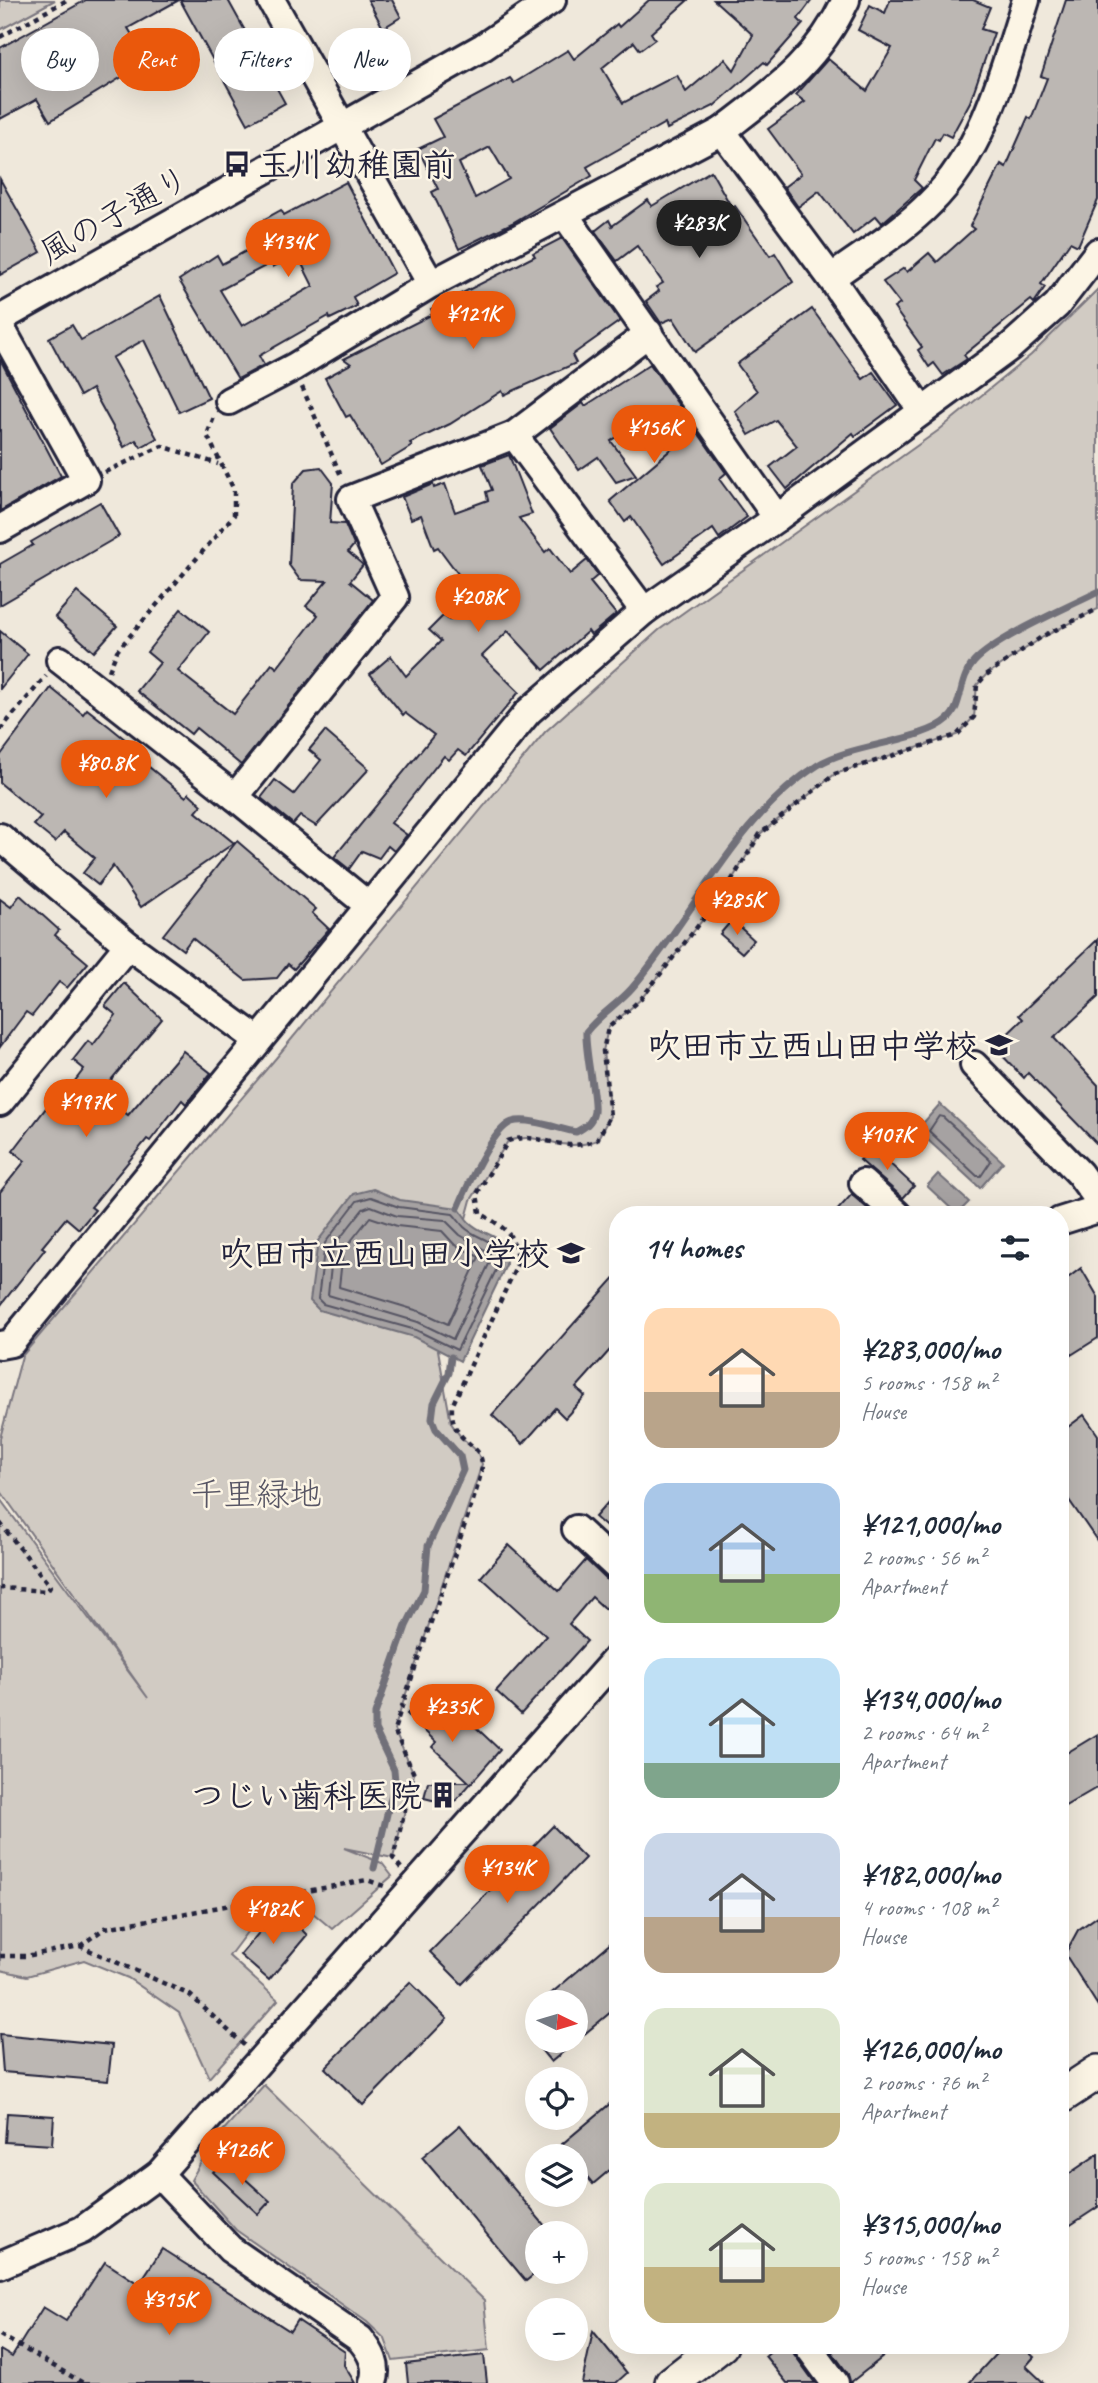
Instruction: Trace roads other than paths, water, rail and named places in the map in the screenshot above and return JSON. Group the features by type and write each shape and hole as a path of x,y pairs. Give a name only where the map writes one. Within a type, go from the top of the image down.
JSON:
{"main road":[{"path":"1069,2091 1098,2072"},
{"path":"672,2383 709,2354"}],"street":[{"path":"271,0 431,284"},
{"name":"風の子通り","path":"0,319 483,47 552,0"},
{"path":"229,401 294,367 431,284 722,131 792,77 833,26 846,0"},
{"path":"831,278 930,204 970,151 999,87 1026,0"},
{"path":"722,131 831,278 922,411"},
{"path":"565,215 777,518"},
{"path":"0,1345 11,1343 528,712 644,611 777,518 1010,347 1057,304 1098,252"},
{"path":"0,326 86,480 0,529"},
{"path":"235,797 395,597 351,499 514,435 649,333"},
{"path":"514,435 644,611"},
{"path":"60,660 368,905"},
{"path":"5,851 258,1040"},
{"path":"0,1102 128,945"},
{"path":"974,1065 1079,1173 1098,1199"},
{"path":"863,1183 888,1206"},
{"path":"1069,1218 1098,1209"},
{"path":"576,1529 609,1560"},
{"path":"0,2265 82,2230 159,2175 609,1666"},
{"path":"159,2175 230,2249 360,2339 371,2352 376,2374 373,2383"},
{"path":"814,2354 835,2383"}],"water":[{"path":"940,1104 1003,1162 980,1188 917,1130"},
{"path":"938,1174 969,1202 965,1206 948,1206 927,1186"},
{"path":"373,1189 400,1200 458,1208 476,1228 495,1237 503,1246 506,1265 460,1361 414,1337 319,1310 310,1301 318,1241 354,1194"}],"waterway":[{"path":"458,1208 488,1147 504,1127 512,1122 527,1121 576,1132 590,1122 594,1105 586,1032 632,988 739,839 763,812 789,787 832,758 937,727 953,714 965,676 984,653 1032,624 1098,592"},
{"path":"374,1868 395,1781 394,1770 375,1730 375,1714 406,1626 424,1590 428,1546 463,1470 460,1456 436,1429 432,1419 434,1403 449,1373 451,1357"}],"place":[{"name":"玉川幼稚園前","path":"237,164"},
{"name":"吹田市立西山田中学校","path":"999,1045"},
{"name":"吹田市立西山田小学校","path":"571,1253"},
{"name":"つじい歯科医院","path":"443,1795"}],"park label":[{"name":"千里緑地","path":"256,1493"}]}
